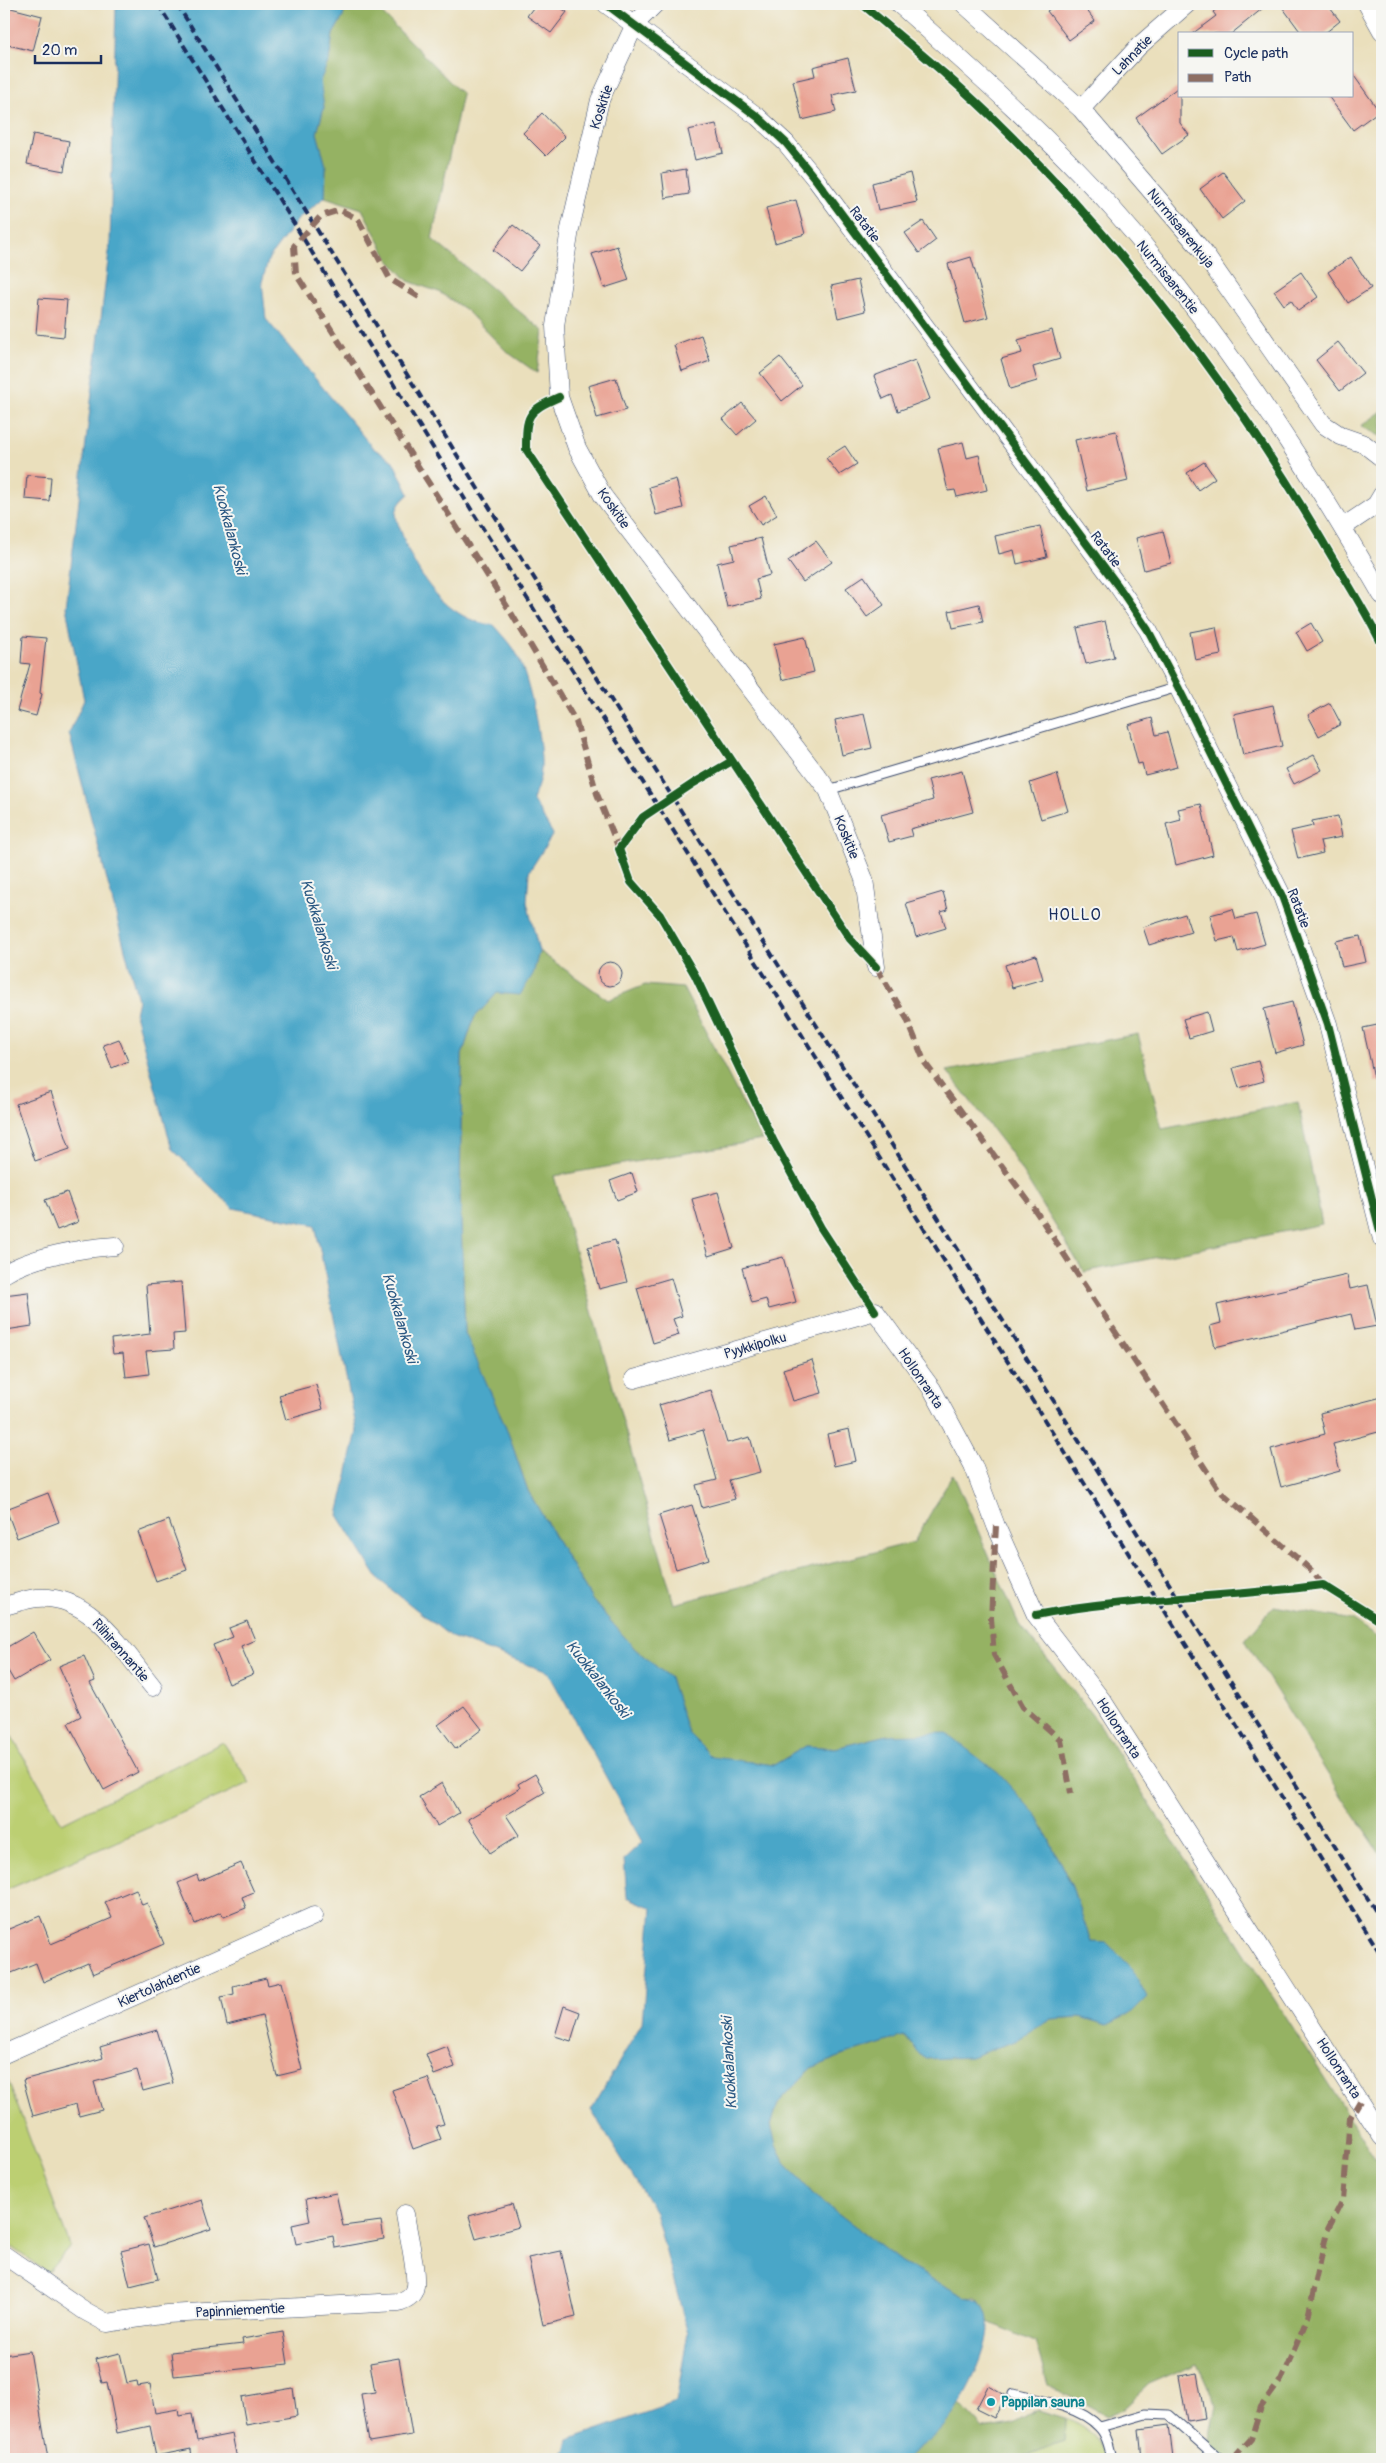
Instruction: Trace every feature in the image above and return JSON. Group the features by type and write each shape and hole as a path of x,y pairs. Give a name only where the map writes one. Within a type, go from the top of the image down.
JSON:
{"street":[{"name":"Ratatie","path":"606,4 758,117 786,143 817,181 1118,586 1148,630 1282,896 1328,1024 1382,1239"},
{"name":"Koskitie","path":"655,4 635,24 600,100 570,228 555,326 559,397 577,448 603,496 828,790 864,879 876,967"},
{"name":"Nurmisaarentie","path":"900,4 1049,141 1111,207 1196,309 1258,394 1343,528 1382,595"},
{"name":"Nurmisaarenkuja","path":"964,4 1081,109 1201,249 1323,424 1341,436 1364,444 1382,458"},
{"name":"Lahnatie","path":"1081,109 1139,46 1187,4"},
{"path":"1367,4 1382,32"},
{"path":"1343,528 1376,506 1382,494"},
{"path":"4,1274 32,1262 72,1251 115,1246"},
{"name":"Pyykkipolku","path":"634,1379 875,1311"},
{"name":"Hollonranta","path":"875,1311 932,1390 973,1465 996,1526 1036,1615 1104,1703 1382,2137"},
{"name":"Riihirannantie","path":"4,1606 37,1598 67,1601 97,1618 153,1688"},
{"name":"Kiertolahdentie","path":"4,2054 314,1916"},
{"name":"Papinniementie","path":"4,2255 78,2306 107,2323 166,2314 399,2302 408,2298 414,2290 415,2279 405,2214"}],"lane":[{"path":"828,790 1178,687"},
{"path":"1013,2394 1057,2404 1079,2413 1100,2427 1112,2459"},
{"path":"1100,2427 1146,2414 1169,2416 1219,2459"}],"green space":[{"path":"346,4 373,4 462,94 432,239 543,331 537,373 506,351 466,310 439,292 408,281 389,260 362,209 325,197 326,166 317,133 324,107 319,81 329,60 333,34 343,17"},
{"path":"1382,411 1382,437 1361,426"},
{"path":"539,951 608,1000 645,985 683,988 762,1140 554,1176 674,1604 914,1542 953,1474 1018,1622 1096,1720 1382,2168 1382,2459 1205,2459 1216,2406 1197,2363 1149,2384 1122,2409 1106,2416 1048,2385 1035,2342 988,2322 986,2312 976,2298 965,2297 901,2262 813,2194 785,2163 776,2145 771,2125 778,2103 811,2068 844,2055 904,2036 925,2058 1015,2041 1051,2019 1080,2017 1107,2024 1091,1943 1072,1887 1038,1817 888,1735 835,1748 806,1746 774,1765 712,1758 688,1733 670,1678 635,1649 592,1600 528,1491 508,1433 465,1334 460,1196 462,1055 474,1018 497,993 533,974"},
{"path":"1138,1034 1162,1129 1298,1102 1322,1224 1084,1272 1009,1151 947,1071"},
{"path":"1274,1606 1352,1620 1382,1640 1382,1856 1342,1797 1245,1640"},
{"path":"4,1723 62,1823 223,1742 250,1783 4,1891"},
{"path":"4,2070 70,2246 47,2272 4,2242"},
{"path":"959,2403 983,2429 1013,2424 1038,2410 1065,2418 1064,2441 1024,2456 1021,2459 906,2459 943,2427"},
{"path":"1065,2418 1091,2433 1105,2459 1021,2459 1024,2456 1064,2441"}],"water":[{"name":"Kuokkalankoski","path":"116,4 346,4 343,17 333,34 329,60 320,81 324,107 317,133 326,166 325,197 299,218 269,258 262,282 266,319 373,448 393,461 409,494 397,509 396,516 415,565 425,580 448,605 462,615 477,622 494,625 507,640 519,659 534,708 540,743 541,770 538,785 532,799 553,834 529,872 527,902 539,951 533,974 520,995 497,993 474,1018 462,1055 460,1196 465,1333 508,1433 528,1491 592,1600 635,1649 670,1678 688,1733 712,1757 774,1765 806,1746 835,1748 888,1735 946,1733 998,1773 1038,1817 1072,1887 1091,1942 1107,1943 1131,1967 1147,1997 1130,2014 1107,2025 1080,2017 1051,2019 1015,2041 970,2057 925,2059 904,2036 844,2055 811,2068 778,2103 771,2125 776,2145 785,2163 813,2194 901,2262 981,2304 987,2317 987,2335 982,2356 963,2398 940,2431 906,2459 553,2459 565,2452 568,2440 676,2402 688,2333 655,2212 591,2110 642,2023 652,1908 627,1897 624,1859 642,1842 548,1672 451,1637 378,1579 338,1515 357,1431 315,1225 233,1208 172,1149 135,1014 138,1000 69,733 84,700 66,607 110,244"}],"building":[{"path":"536,4 555,4 567,12 551,33 527,16"},
{"path":"1057,4 1082,4 1095,21 1069,40 1047,11"},
{"path":"1223,4 1268,4 1233,32 1195,32 1216,16 1213,12"},
{"path":"1280,4 1327,4 1340,21 1326,32 1301,32"},
{"path":"7,7 42,16 33,51 4,44 4,19"},
{"path":"848,58 856,90 832,95 836,112 802,120 793,81 815,76 813,67"},
{"path":"1354,76 1379,111 1353,130 1329,98 1354,98"},
{"path":"1178,87 1180,123 1189,135 1162,154 1136,118"},
{"path":"542,113 565,137 546,156 523,133"},
{"path":"716,124 723,153 695,160 688,130"},
{"path":"33,134 69,141 64,171 27,164"},
{"path":"686,169 689,194 665,198 662,173"},
{"path":"1223,172 1245,201 1222,219 1200,189"},
{"path":"910,173 917,202 878,210 872,183"},
{"path":"796,200 805,234 775,243 766,208"},
{"path":"923,221 936,240 919,253 905,233"},
{"path":"513,225 540,246 520,271 493,250"},
{"path":"617,246 629,280 604,288 592,254"},
{"path":"971,257 988,317 965,323 948,264"},
{"path":"1351,257 1371,288 1348,303 1328,272"},
{"path":"1301,272 1318,297 1298,311 1291,300 1284,305 1274,291"},
{"path":"858,280 865,311 838,318 831,286"},
{"path":"39,298 67,300 64,337 36,334"},
{"path":"1052,330 1060,359 1033,367 1037,381 1010,389 1001,359 1022,353 1018,340"},
{"path":"701,335 710,361 682,371 674,345"},
{"path":"1338,342 1363,373 1340,391 1316,360"},
{"path":"780,357 802,385 782,401 760,373"},
{"path":"915,360 930,399 898,411 892,395 883,399 874,376"},
{"path":"616,378 626,410 597,418 588,386"},
{"path":"742,403 756,419 737,435 723,419"},
{"path":"1116,431 1128,481 1087,491 1075,440"},
{"path":"963,442 967,458 979,455 987,490 957,497 955,490 948,491 938,448"},
{"path":"845,446 857,464 839,475 826,458"},
{"path":"1204,462 1215,478 1198,490 1187,473"},
{"path":"27,475 51,477 49,501 25,499"},
{"path":"676,479 683,508 656,515 649,487"},
{"path":"766,496 777,515 761,525 749,506"},
{"path":"1040,526 1047,557 1017,564 1014,550 999,554 995,536"},
{"path":"1163,531 1171,563 1144,570 1136,538"},
{"path":"761,538 770,575 756,579 761,599 727,607 717,563 734,559 731,545"},
{"path":"816,541 832,562 803,582 788,561"},
{"path":"864,576 884,605 867,617 846,588"},
{"path":"979,604 983,622 953,628 949,611"},
{"path":"1105,621 1114,657 1086,664 1077,628"},
{"path":"1311,623 1322,642 1307,651 1296,632"},
{"path":"1216,627 1221,655 1195,660 1190,632"},
{"path":"23,636 46,638 40,693 42,694 36,716 17,711 30,664 21,663"},
{"path":"805,637 814,672 782,680 774,644"},
{"path":"1330,703 1341,724 1319,736 1308,715"},
{"path":"1273,705 1282,746 1243,755 1234,714"},
{"path":"864,714 872,748 842,755 835,720"},
{"path":"1152,718 1156,735 1167,732 1177,767 1145,775 1142,763 1138,764 1128,725"},
{"path":"1314,755 1322,770 1294,784 1286,769"},
{"path":"962,771 973,812 910,829 912,836 889,842 881,815 933,800 928,780"},
{"path":"1057,774 1068,811 1041,819 1030,783"},
{"path":"1201,804 1213,855 1176,865 1166,824 1181,820 1178,809"},
{"path":"1338,816 1342,837 1320,841 1323,853 1298,859 1291,831 1313,826 1312,821"},
{"path":"943,892 948,910 941,912 946,928 916,937 906,903"},
{"path":"1233,909 1236,919 1256,914 1265,944 1238,952 1234,937 1217,941 1210,915"},
{"path":"1185,914 1191,932 1149,945 1143,927"},
{"path":"1360,936 1366,962 1342,967 1336,941"},
{"path":"1036,955 1043,979 1012,988 1005,965"},
{"path":"610,962 618,966 622,974 618,982 610,986 602,982 598,974 602,966"},
{"path":"1292,1002 1303,1045 1275,1053 1264,1009"},
{"path":"1207,1012 1212,1031 1189,1038 1183,1019"},
{"path":"1382,1024 1382,1081 1375,1082 1363,1028"},
{"path":"119,1039 128,1061 112,1068 103,1045"},
{"path":"1258,1061 1264,1081 1239,1088 1233,1068"},
{"path":"51,1092 70,1149 35,1161 16,1104"},
{"path":"632,1173 638,1192 617,1200 610,1181"},
{"path":"67,1192 78,1222 57,1230 45,1200"},
{"path":"718,1192 734,1248 708,1256 692,1199"},
{"path":"615,1240 627,1282 599,1289 588,1247"},
{"path":"783,1257 796,1302 769,1309 766,1299 752,1303 742,1268"},
{"path":"1347,1275 1350,1289 1368,1285 1377,1326 1355,1330 1351,1314 1215,1347 1210,1326 1221,1323 1217,1305"},
{"path":"671,1278 682,1316 673,1319 679,1335 653,1343 637,1288"},
{"path":"181,1282 185,1333 173,1334 174,1349 146,1351 149,1374 126,1377 123,1353 113,1354 111,1339 150,1334 146,1285"},
{"path":"28,1292 32,1326 6,1330 4,1295"},
{"path":"812,1360 822,1393 793,1401 783,1369"},
{"path":"316,1385 323,1409 286,1420 279,1395"},
{"path":"711,1390 727,1443 750,1437 760,1472 729,1480 735,1499 702,1508 696,1485 717,1480 703,1430 670,1440 659,1405"},
{"path":"1382,1397 1382,1431 1333,1444 1340,1471 1281,1487 1271,1449 1325,1434 1320,1413"},
{"path":"849,1429 856,1461 834,1466 827,1434"},
{"path":"48,1493 59,1522 17,1538 6,1509"},
{"path":"692,1505 709,1559 676,1569 659,1515"},
{"path":"169,1520 187,1570 156,1581 138,1532"},
{"path":"247,1621 255,1640 241,1646 253,1674 229,1684 213,1645 233,1637 229,1628"},
{"path":"33,1632 50,1660 14,1681 4,1664 4,1649"},
{"path":"84,1656 95,1681 90,1683 138,1772 104,1790 68,1723 81,1716 59,1666"},
{"path":"464,1706 482,1729 456,1749 438,1725"},
{"path":"535,1774 545,1792 506,1815 519,1835 490,1853 468,1819 520,1788 518,1784"},
{"path":"442,1783 459,1813 437,1826 419,1797"},
{"path":"241,1863 254,1892 242,1897 246,1908 224,1917 221,1912 195,1924 178,1883 197,1875 199,1881"},
{"path":"136,1889 142,1905 147,1903 164,1944 93,1974 88,1963 43,1982 36,1963 4,1976 4,1931 40,1916 51,1944 112,1918 105,1902"},
{"path":"266,1978 268,1985 281,1982 302,2070 277,2076 262,2016 227,2025 221,1997 234,1994 233,1986"},
{"path":"564,2006 580,2012 571,2041 555,2036"},
{"path":"157,2030 173,2083 143,2091 137,2070 94,2082 102,2110 79,2116 76,2104 33,2116 23,2080 103,2058 100,2047"},
{"path":"447,2046 455,2067 434,2075 426,2054"},
{"path":"428,2078 444,2124 436,2126 441,2139 413,2149 392,2090"},
{"path":"336,2193 343,2226 381,2221 384,2239 335,2248 333,2236 296,2244 292,2225 310,2221 306,2199"},
{"path":"202,2200 211,2229 154,2247 144,2218"},
{"path":"512,2204 519,2227 476,2239 469,2216"},
{"path":"149,2244 158,2279 130,2286 121,2251"},
{"path":"561,2251 576,2317 543,2325 528,2258"},
{"path":"283,2332 288,2364 174,2376 171,2352 243,2344 242,2339"},
{"path":"30,2351 48,2459 4,2459 4,2355"},
{"path":"120,2353 127,2383 137,2381 138,2386 150,2384 155,2413 178,2409 179,2416 192,2414 197,2441 232,2434 237,2459 192,2459 191,2449 156,2456 150,2426 117,2433 107,2382 102,2383 96,2359"},
{"path":"399,2358 412,2435 369,2442 361,2394 375,2392 370,2363"},
{"path":"1197,2373 1205,2418 1187,2421 1179,2376"},
{"name":"Pappilan sauna","path":"988,2386 1006,2396 994,2418 976,2409"},
{"path":"293,2388 297,2416 246,2425 241,2397"},
{"path":"1169,2425 1173,2459 1142,2459 1139,2429"}],"railway":[{"path":"158,4 479,522 1382,1956"},
{"path":"177,4 493,513 1382,1921"}],"marked path":[{"path":"419,297 390,279 358,219 340,210 321,216 294,246 296,274 510,611 576,722 597,794 619,849"},
{"path":"876,967 907,1019 925,1063 1035,1210 1220,1491 1312,1571 1323,1585"},
{"path":"996,1526 991,1618 994,1655 1023,1707 1061,1740 1071,1793"},
{"path":"1233,2459 1251,2439 1261,2407 1281,2380 1308,2317 1327,2231 1343,2200 1350,2118 1360,2101"}],"cycle path":[{"path":"606,4 758,117 786,143 817,181 1118,586 1148,630 1282,896 1328,1024 1382,1239"},
{"path":"862,4 984,109 1091,220 1134,271 1175,322 1252,429 1322,540 1361,605 1382,645"},
{"path":"559,397 534,411 528,421 526,449 850,939 876,967"},
{"path":"732,761 694,783 643,817 619,849 631,882 660,915 695,975 774,1142 821,1228 875,1311"},
{"path":"1036,1615 1143,1601 1251,1593 1323,1585 1382,1622"}],"place":[{"name":"Pappilan sauna","path":"991,2402"}],"district":[{"name":"HOLLO","path":"1075,914"}]}
